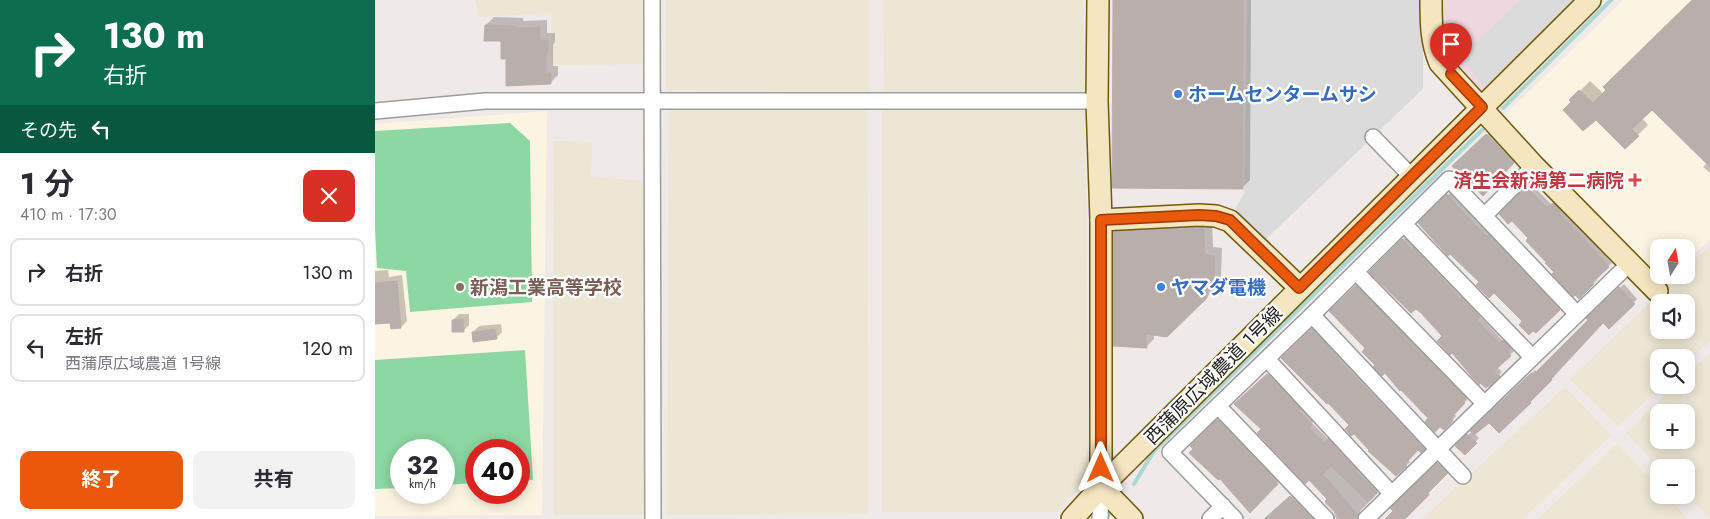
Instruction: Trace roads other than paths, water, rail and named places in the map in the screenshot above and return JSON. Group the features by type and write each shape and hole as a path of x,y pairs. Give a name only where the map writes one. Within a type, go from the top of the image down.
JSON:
{"street":[{"path":"652,0 653,519"},
{"path":"1098,0 1097,101 1101,220 1100,519"},
{"path":"1431,0 1431,33 1434,49 1440,63 1534,166 1657,292"},
{"name":"西蒲原広域農道 1号線","path":"1072,519 1101,487 1299,288 1590,0"},
{"path":"375,111 485,101 1097,101"},
{"path":"1373,137 1411,176"},
{"path":"1484,216 1534,166"},
{"path":"1235,519 1170,452 1449,179 1577,314"},
{"path":"1101,220 1199,215 1216,216 1230,220 1299,288"},
{"path":"1404,224 1532,357"},
{"path":"1366,519 1629,264"},
{"path":"1356,272 1485,404"},
{"path":"1312,315 1463,476"},
{"path":"1267,359 1392,494"},
{"path":"1219,406 1326,519"},
{"path":"1101,487 1132,519"},
{"path":"1210,519 1223,506"}],"waterway":[{"path":"1503,108 1611,0"},
{"path":"1134,484 1154,451 1482,130"},
{"path":"1105,519 1110,513"}],"place":[{"name":"ホームセンタームサシ","path":"1178,94"},
{"name":"済生会新潟第二病院","path":"1635,180"},
{"name":"新潟工業高等学校","path":"460,287"},
{"name":"ヤマダ電機","path":"1161,287"}]}
